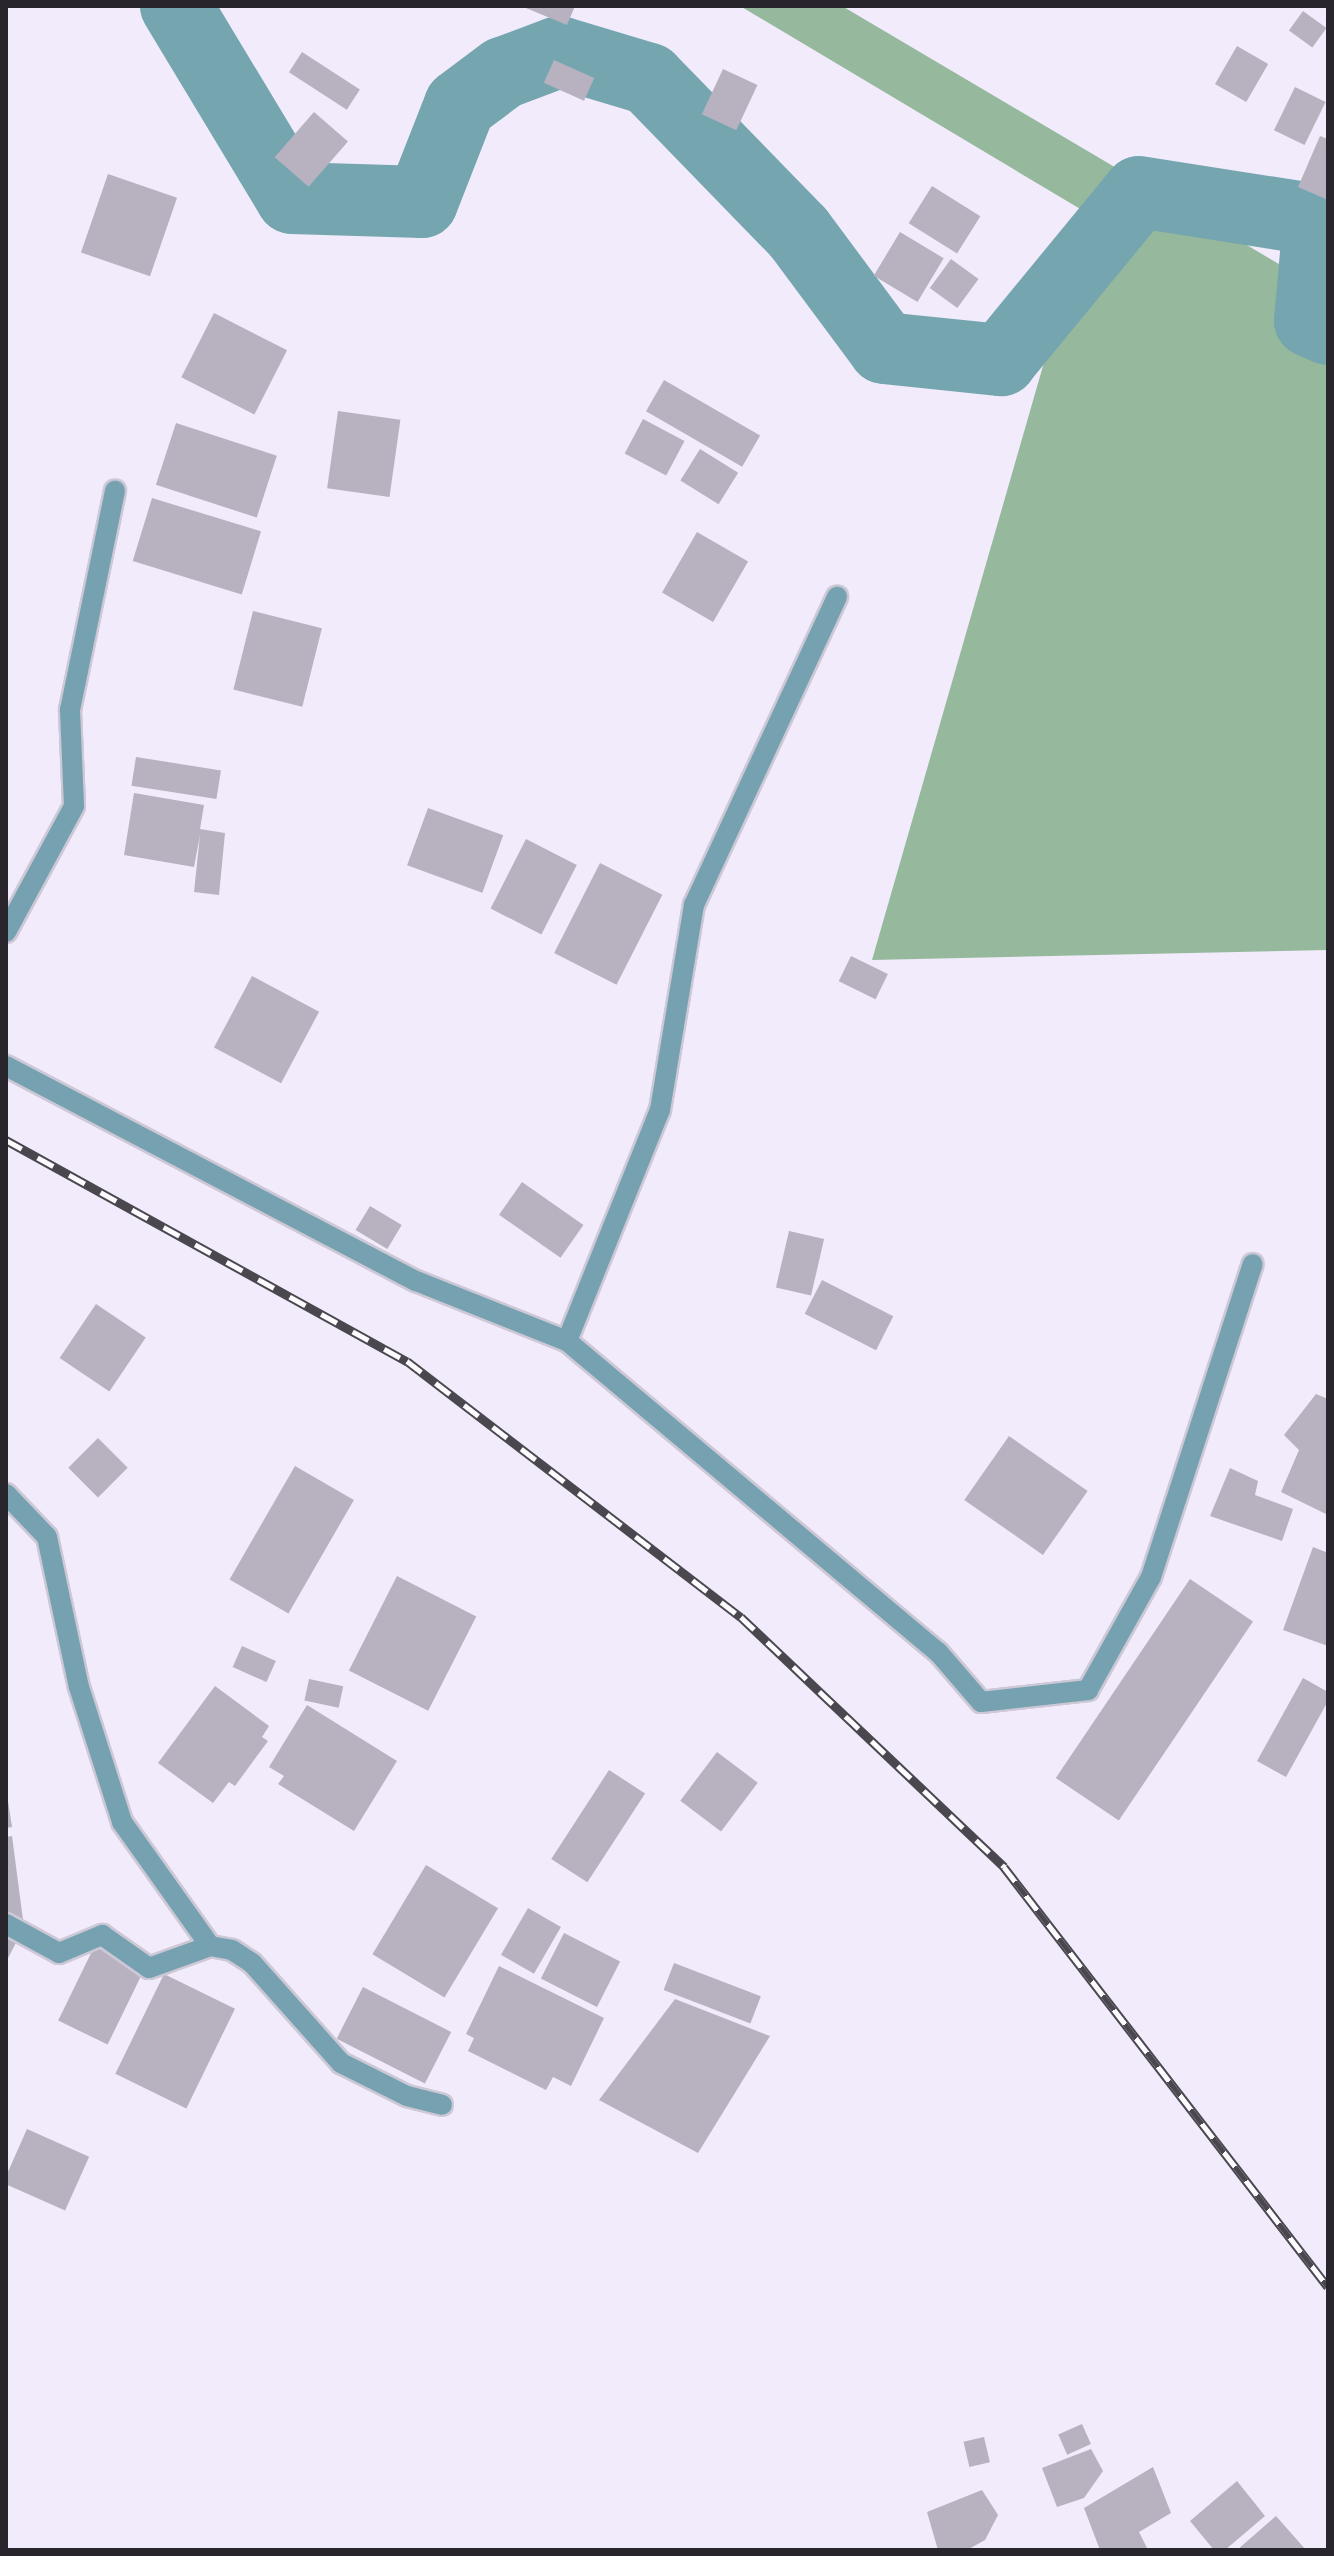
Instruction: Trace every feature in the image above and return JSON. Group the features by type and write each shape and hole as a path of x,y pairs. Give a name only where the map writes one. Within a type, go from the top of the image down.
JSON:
{"street":[{"path":"6,932 74,806 70,710 115,491"},
{"path":"567,1341 660,1110 694,905 837,597"},
{"path":"6,1066 416,1281 567,1341 938,1652 981,1702 1088,1690 1151,1577 1253,1264"},
{"path":"6,1494 47,1537 79,1687 122,1822 210,1946"},
{"path":"6,1924 59,1953 102,1935 149,1968 210,1946 232,1950 252,1963 341,2063 407,2096 442,2105"}],"green space":[{"path":"740,6 842,6 1328,293 1328,950 872,960 1087,213"}],"building":[{"path":"521,6 575,6 567,25"},
{"path":"1303,11 1326,28 1312,47 1289,30"},
{"path":"1237,46 1268,64 1246,102 1215,84"},
{"path":"302,52 360,90 347,110 289,72"},
{"path":"554,60 594,78 584,101 544,83"},
{"path":"723,69 757,85 736,130 702,114"},
{"path":"1295,87 1326,102 1305,145 1274,130"},
{"path":"314,112 348,142 309,187 275,157"},
{"path":"1320,136 1328,139 1328,200 1298,187"},
{"path":"108,174 177,198 150,276 81,252"},
{"path":"932,186 980,216 957,254 909,223"},
{"path":"900,232 944,258 917,302 874,276"},
{"path":"951,259 979,279 957,308 930,288"},
{"path":"214,313 287,350 254,414 181,377"},
{"path":"664,380 760,436 742,467 646,411"},
{"path":"338,411 400,420 390,497 327,488"},
{"path":"643,419 684,441 666,476 625,453"},
{"path":"176,423 277,456 257,518 156,485"},
{"path":"700,449 738,473 719,504 680,480"},
{"path":"152,498 261,531 242,594 133,561"},
{"path":"697,532 748,562 713,622 662,593"},
{"path":"253,611 322,628 302,707 233,690"},
{"path":"136,757 221,770 216,799 131,786"},
{"path":"134,793 204,805 200,829 225,833 219,895 194,892 200,835 194,867 124,855"},
{"path":"428,808 503,835 482,893 407,865"},
{"path":"526,839 577,865 541,934 491,908"},
{"path":"600,863 662,895 617,985 554,953"},
{"path":"851,956 888,974 876,999 839,981"},
{"path":"252,976 319,1012 281,1083 214,1048"},
{"path":"522,1182 583,1225 560,1258 499,1215"},
{"path":"370,1206 402,1225 387,1249 356,1230"},
{"path":"789,1231 824,1239 811,1296 776,1288"},
{"path":"822,1280 893,1316 876,1350 805,1314"},
{"path":"96,1304 146,1338 109,1391 60,1358"},
{"path":"1316,1394 1328,1399 1328,1515 1281,1492 1299,1450 1284,1435"},
{"path":"1009,1436 1088,1491 1043,1555 964,1500"},
{"path":"98,1438 128,1468 98,1497 68,1468"},
{"path":"295,1466 354,1500 288,1613 230,1579"},
{"path":"1230,1468 1258,1481 1255,1495 1293,1509 1282,1541 1210,1516"},
{"path":"1313,1547 1328,1553 1328,1646 1283,1630"},
{"path":"397,1576 476,1616 428,1711 349,1670"},
{"path":"1190,1579 1253,1621 1119,1820 1056,1778"},
{"path":"242,1646 276,1661 266,1682 233,1667"},
{"path":"1303,1678 1328,1692 1328,1701 1286,1777 1257,1761"},
{"path":"309,1679 343,1686 339,1708 304,1701"},
{"path":"215,1686 269,1726 262,1737 268,1741 235,1786 229,1782 213,1803 158,1763"},
{"path":"307,1705 397,1761 354,1831 278,1784 284,1776 269,1767"},
{"path":"717,1752 758,1783 721,1831 680,1801"},
{"path":"609,1770 645,1793 587,1882 551,1859"},
{"path":"6,1802 12,1827 6,1828"},
{"path":"12,1836 23,1920 6,1916 6,1837"},
{"path":"426,1865 498,1908 444,1997 372,1954"},
{"path":"528,1908 561,1927 534,1974 501,1955"},
{"path":"6,1925 21,1933 6,1962"},
{"path":"564,1933 620,1962 597,2007 541,1978"},
{"path":"95,1945 144,1969 108,2045 58,2020"},
{"path":"674,1963 761,1996 750,2023 664,1990"},
{"path":"499,1966 604,2018 571,2086 553,2077 546,2090 468,2051 474,2038 466,2034"},
{"path":"164,1974 235,2009 186,2108 115,2074"},
{"path":"363,1987 451,2032 425,2084 337,2039"},
{"path":"675,1999 770,2036 698,2153 599,2100"},
{"path":"27,2129 89,2157 65,2211 6,2184 6,2176"},
{"path":"1082,2424 1091,2444 1067,2455 1058,2435"},
{"path":"984,2437 990,2462 969,2467 964,2442"},
{"path":"1091,2449 1103,2471 1084,2498 1057,2507 1042,2468"},
{"path":"1153,2467 1171,2513 1139,2532 1147,2548 1100,2550 1084,2508"},
{"path":"1237,2481 1265,2516 1225,2550 1214,2550 1190,2521"},
{"path":"982,2490 998,2515 985,2540 967,2550 938,2550 927,2512"},
{"path":"1276,2516 1306,2550 1237,2550"}],"waterway":[{"path":"176,6 292,198 422,202 460,105 503,73 559,52 649,79 798,232 884,348 1001,360 1139,192 1298,217 1318,231 1310,321 1328,329"}],"railway":[{"path":"6,1140 407,1361 741,1617 1004,1867 1328,2287"}]}
